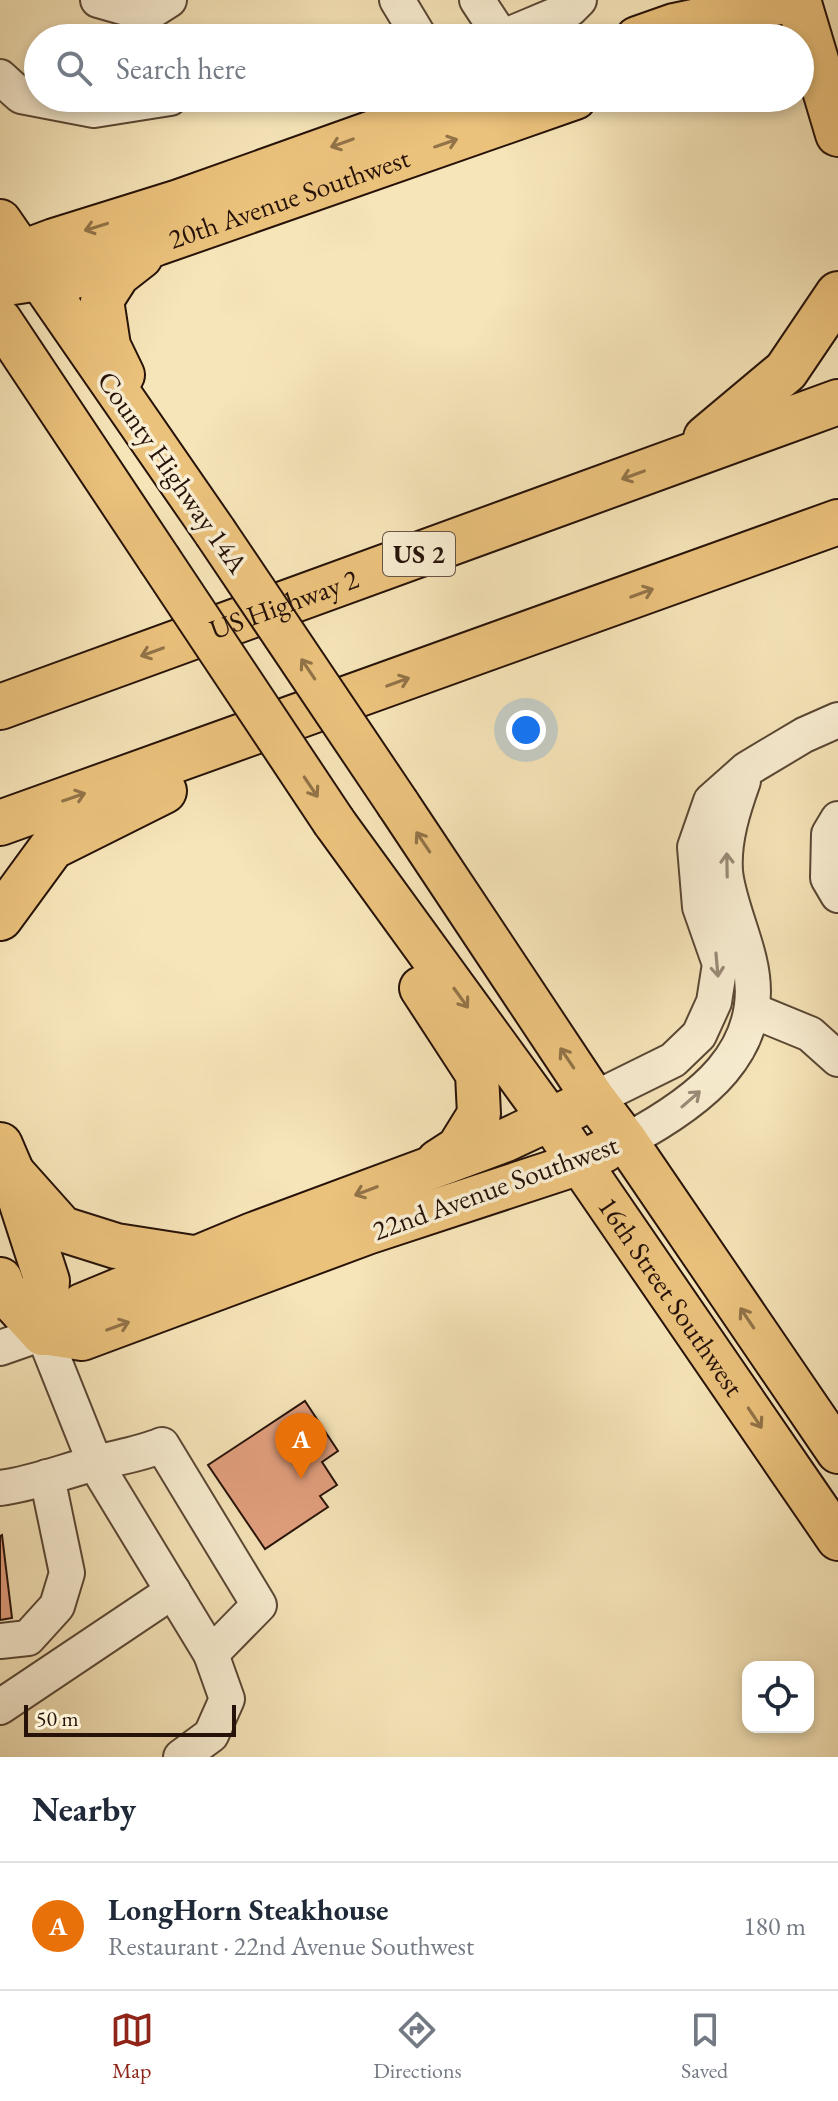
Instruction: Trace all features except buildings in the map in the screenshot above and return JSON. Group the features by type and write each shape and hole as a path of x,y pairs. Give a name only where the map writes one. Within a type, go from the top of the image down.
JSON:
{"highway":[{"path":"796,0 814,24"},
{"path":"796,0 802,24"},
{"path":"814,24 838,57"},
{"path":"814,76 824,118"},
{"path":"684,456 786,371 838,294"},
{"name":"US Highway 2","path":"0,707 838,402"},
{"path":"0,823 838,522"},
{"path":"0,918 52,847 314,712"},
{"path":"6,1159 62,1229 116,1246 193,1258"},
{"path":"6,1159 47,1281 43,1333"},
{"path":"0,1280 3,1289 43,1333"}],"main road":[{"path":"679,24 796,0"},
{"path":"752,24 796,0"},
{"name":"20th Avenue Southwest","path":"12,262 429,112"},
{"name":"20th Avenue Southwest","path":"12,262 67,280 157,244 535,112"},
{"path":"157,244 118,275 102,300 109,346 164,459"},
{"name":"County Highway 14A","path":"12,262 164,459 398,804"},
{"name":"County Highway 14A","path":"0,320 334,822"},
{"name":"16th Street Southwest","path":"398,804 594,1099 836,1446"},
{"name":"16th Street Southwest","path":"334,822 549,1118 838,1539"},
{"path":"384,891 408,968 477,1074 479,1114 458,1148 426,1169"},
{"name":"22nd Avenue Southwest","path":"43,1333 82,1305 193,1258 506,1140 594,1099"},
{"name":"22nd Avenue Southwest","path":"43,1333 82,1339 367,1233 580,1163 626,1141"}],"street":[{"path":"98,0 147,14 169,0"},
{"path":"397,0 412,24"},
{"path":"477,0 492,24"},
{"path":"534,24 570,9 579,0"},
{"path":"0,77 24,97"},
{"name":"22nd Avenue Southwest","path":"594,1099 673,1060 699,1035 714,1002 720,964 700,907 695,847 711,801 747,769 804,735 838,720"},
{"name":"22nd Avenue Southwest","path":"626,1141 671,1116 722,1073 744,1039 754,1011 750,964 725,871 729,819 747,769"},
{"path":"838,819 829,834 828,878 838,895"},
{"path":"754,1011 810,1034 838,1059"},
{"path":"43,1333 95,1463 211,1654 227,1699 211,1735 181,1757"},
{"name":"22nd Avenue Southwest","path":"0,1348 43,1333"},
{"path":"0,1488 22,1485 162,1445 259,1605 211,1654"},
{"path":"0,1641 28,1638 57,1606 67,1573 47,1477"},
{"path":"0,1707 173,1591"}],"place":[{"name":"LongHorn Steakhouse","path":"301,1479"}]}
